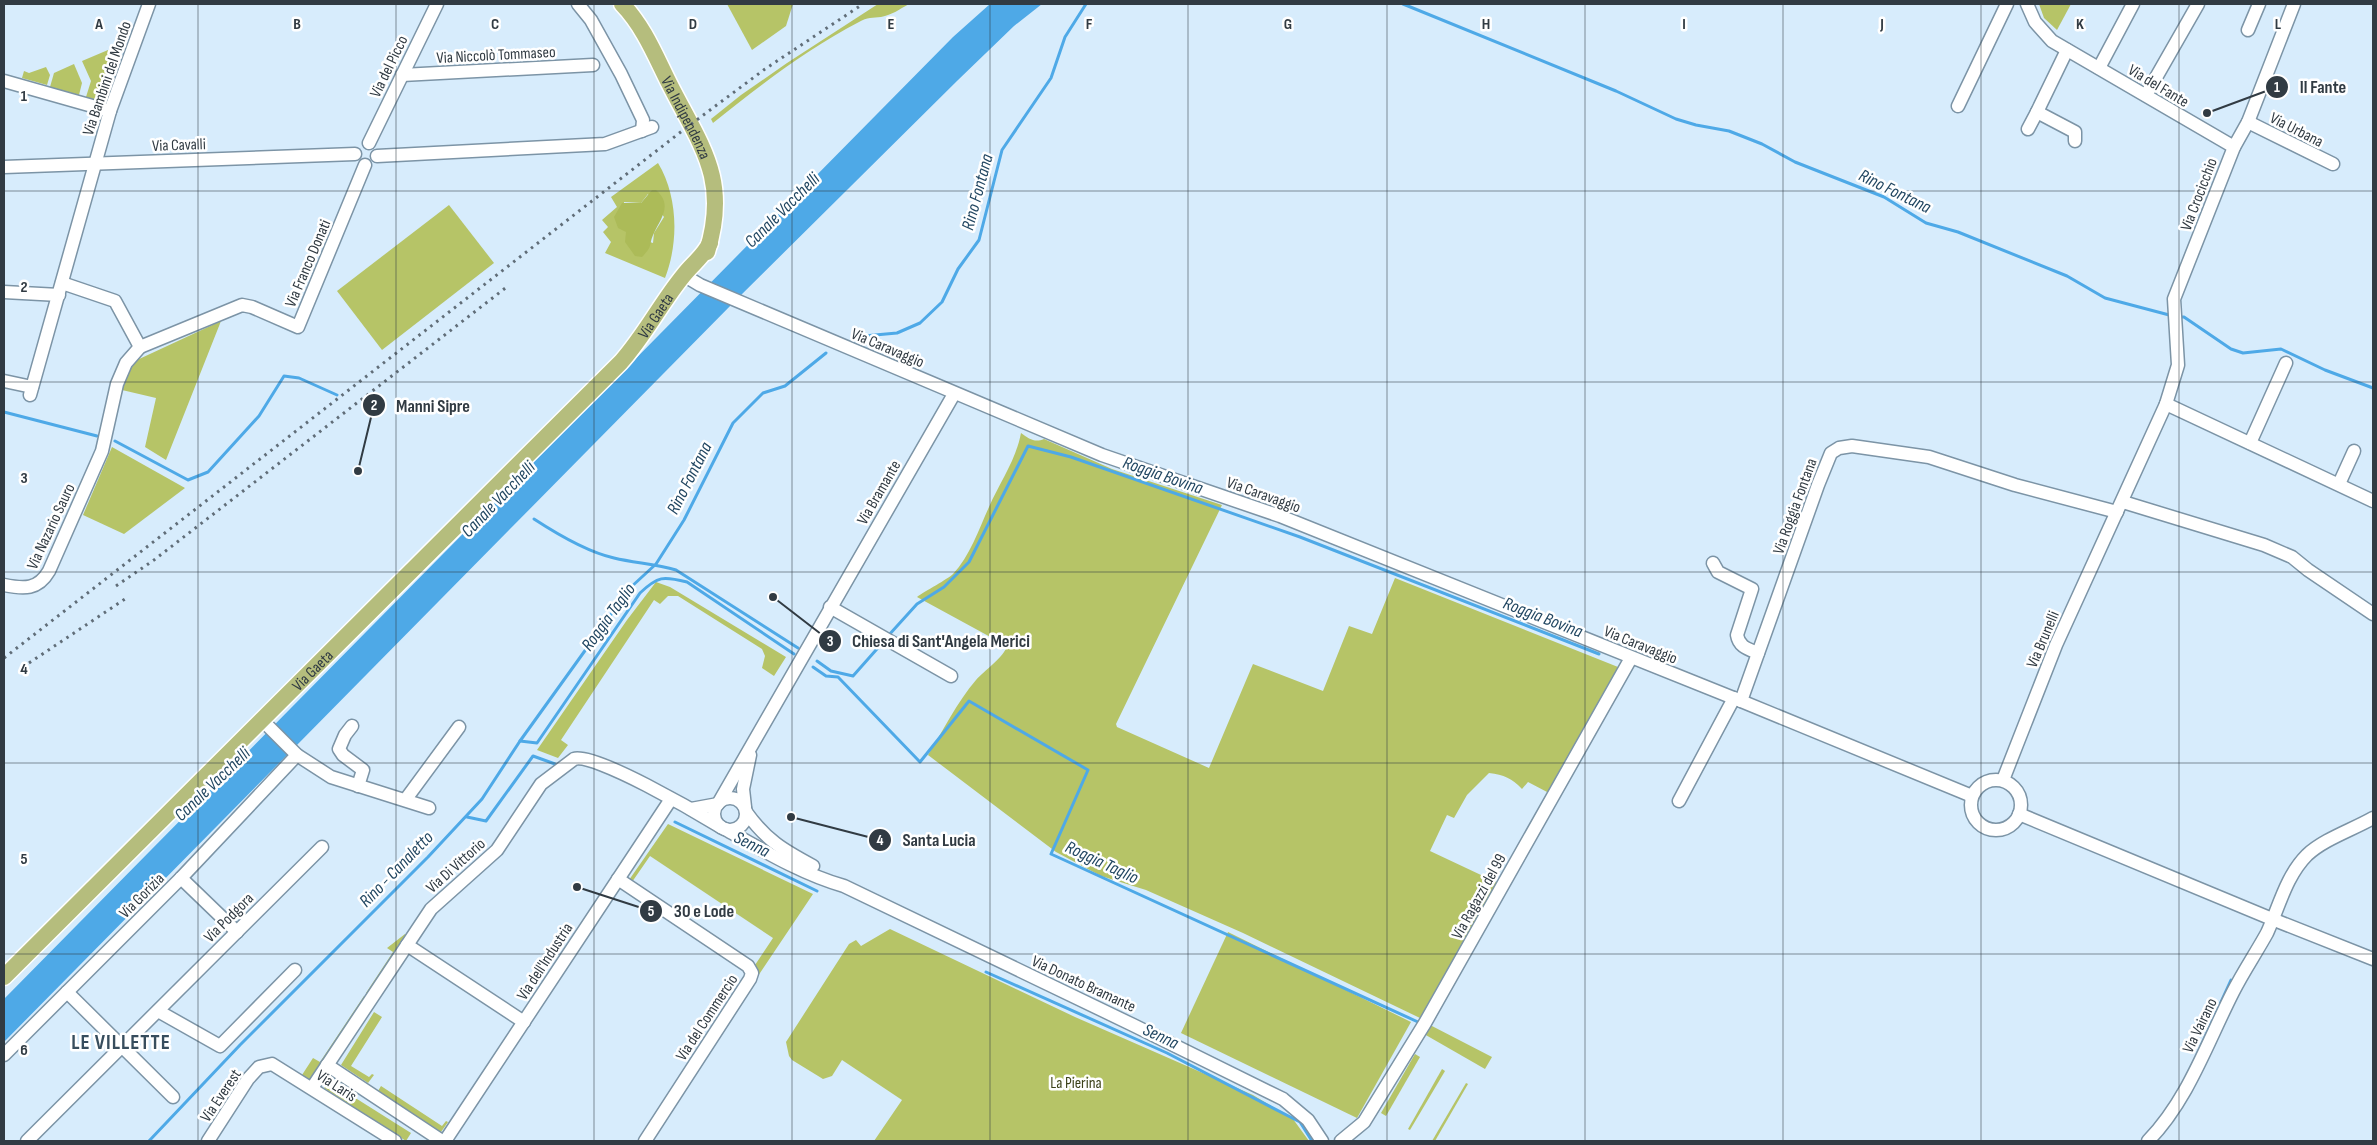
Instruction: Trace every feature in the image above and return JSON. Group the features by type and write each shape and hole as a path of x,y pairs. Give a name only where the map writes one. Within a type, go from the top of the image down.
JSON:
{"main road":[{"name":"Via Indipendenza","path":"622,4 645,34 706,155 716,199 714,228 710,243"},
{"name":"Via Gaeta","path":"4,977 266,725 655,329 693,280 710,243"}],"street":[{"name":"Via Bambini del Mondo","path":"95,162 110,111 150,4"},
{"name":"Via del Picco","path":"369,143 437,4"},
{"path":"377,156 605,144 647,129 621,74 591,20 578,4"},
{"path":"1958,106 2007,4"},
{"name":"Via del Fante","path":"2027,4 2035,22 2053,42 2234,146"},
{"path":"2099,68 2133,4"},
{"path":"2146,95 2198,4"},
{"path":"2248,30 2259,4"},
{"name":"Via Crocicchio","path":"2120,507 2166,404 2178,365 2174,299 2234,146 2248,122 2294,4"},
{"path":"2028,129 2067,50"},
{"name":"Via Niccolò Tommaseo","path":"402,75 593,65"},
{"path":"4,81 110,111"},
{"path":"2037,112 2075,132 2075,141"},
{"name":"Via Urbana","path":"2248,122 2332,164"},
{"path":"369,143 374,147 377,156 374,162 365,165 359,162 355,154 360,145 369,143"},
{"name":"Via Cavalli","path":"4,166 355,154"},
{"path":"4,381 31,391 95,162"},
{"name":"Via Franco Donati","path":"103,446 117,384 126,363 140,347 242,305 298,327 365,165"},
{"name":"Via Caravaggio","path":"693,280 954,394 1102,455 1280,516 1631,658 1738,699 1972,796"},
{"path":"4,292 60,289 115,301 140,347"},
{"path":"2250,443 2286,363"},
{"name":"Via Bramante","path":"718,804 830,606 954,394"},
{"path":"2166,404 2373,501"},
{"name":"Via Nazario Sauro","path":"4,585 28,589 41,583 46,577 103,446"},
{"name":"Via Roggia Fontana","path":"1738,699 1758,653 1818,485 1831,453 1838,448 1852,446 1929,457 2015,485 2120,507"},
{"path":"2339,484 2354,451"},
{"path":"2120,507 2264,544 2284,553 2373,614"},
{"name":"Via Brunelli","path":"2003,780 2056,645 2120,507"},
{"path":"1713,563 1718,572 1752,589 1737,635 1738,642 1758,653"},
{"path":"830,606 951,676"},
{"name":"Via Ragazzi del 99","path":"1341,1141 1364,1122 1417,1035 1631,658"},
{"path":"1679,801 1738,699"},
{"path":"266,725 294,752 330,777 406,799 429,808"},
{"path":"352,726 344,734 339,749 363,770 358,786"},
{"path":"406,799 459,727"},
{"name":"Via Bramante","path":"745,810 743,789 753,740"},
{"name":"Via Gorizia","path":"4,1056 181,878 294,752"},
{"name":"Via Di Vittorio","path":"312,1088 431,909 497,850 541,784 574,759 580,756 594,761 691,809 723,828"},
{"path":"1988,780 2003,780 2011,784 2020,798 2019,814 2008,827 1991,830 1976,821 1971,805 1972,796 1981,784 1988,780"},
{"path":"691,809 718,804 727,798 733,798 745,810 744,822 740,826 723,828 714,814 718,804"},
{"name":"Via dell'Industria","path":"443,1141 671,799"},
{"name":"Via Donato Bramante","path":"745,810 760,832 780,849 826,873 844,886 1284,1100 1308,1120 1322,1141"},
{"path":"2019,814 2373,959"},
{"path":"2272,919 2294,870 2307,855 2320,845 2373,818"},
{"name":"Via Donato Bramante","path":"723,828 783,861 823,880 844,886"},
{"name":"Via Podgora","path":"28,1141 322,847"},
{"path":"181,878 237,932"},
{"name":"Via del Commercio","path":"618,879 748,966 752,973 750,979 645,1141"},
{"name":"Via Vairano","path":"2148,1141 2166,1122 2182,1097 2242,975 2272,919"},
{"path":"407,945 524,1022"},
{"path":"158,1011 220,1046 295,970"},
{"path":"67,992 173,1097"},
{"name":"Via Laris","path":"259,1067 272,1064 280,1067 395,1141"},
{"name":"Via Laris","path":"327,1065 443,1141"},
{"name":"Via Everest","path":"208,1141 248,1079 259,1067"}],"green space":[{"path":"727,4 793,4 786,26 752,50"},
{"path":"878,4 909,4 889,15 862,20 821,44 766,82 713,123 711,119 741,95"},
{"path":"2039,4 2071,4 2057,30 2044,18"},
{"path":"108,50 113,61 99,101 86,97 91,81 82,61"},
{"path":"74,64 82,83 79,95 50,87 54,73"},
{"path":"46,67 50,75 47,85 22,78 24,71 29,73"},
{"path":"658,163 670,190 674,219 673,249 665,278 605,253 611,242 603,232 608,227 602,220 617,207 611,197","holes":["648,194 664,217 654,233 653,243 627,235 624,202 641,203"]},
{"path":"652,190 656,190 664,201 664,212 648,250 642,257 635,256 625,242 626,232 618,228 614,217 622,203 641,203"},
{"path":"449,205 494,263 382,350 337,291"},
{"path":"221,321 166,460 145,447 156,398 122,390 126,375 137,360"},
{"path":"1021,433 1032,440 1044,439 1112,469 1222,505 1116,724 1117,727 1209,768 1253,664 1323,691 1349,626 1372,634 1395,578 1618,667 1549,793 1528,782 1522,789 1515,782 1507,778 1489,773 1467,795 1454,818 1447,815 1430,851 1498,883 1420,1018 1243,933 1146,890 1101,876 1056,852 928,755 956,707 969,689 998,659 1007,646 917,597 953,574 959,567 974,542 993,498 1012,462"},
{"path":"112,447 185,488 124,534 83,515"},
{"path":"656,582 670,587 786,657 774,676 762,668 765,656 762,649 678,596 668,596 660,604 654,600 561,740 568,745 558,758 537,750 627,620"},
{"path":"668,824 813,894 758,976 755,965 773,938 650,856 632,882 629,880"},
{"name":"La Pierina","path":"890,929 1075,1017 1253,1095 1293,1119 1309,1141 874,1141 902,1100 842,1060 832,1076 823,1079 792,1060 789,1056 786,1042 849,944 856,940 861,946"},
{"path":"1228,932 1411,1022 1357,1118 1181,1033"},
{"path":"405,934 406,938 368,995 366,993 393,952 387,948"},
{"path":"364,996 366,997 311,1081 302,1075 313,1058 320,1062"},
{"path":"374,1012 382,1017 351,1066 369,1077 372,1074 374,1075 368,1083 341,1065"},
{"path":"1430,1025 1492,1057 1485,1069 1424,1034"},
{"path":"1415,1054 1420,1057 1386,1116 1381,1113"},
{"path":"1442,1069 1445,1071 1410,1130 1408,1129"},
{"path":"330,1082 411,1133 406,1141 324,1088"},
{"path":"1466,1083 1468,1084 1435,1141 1432,1141"},
{"path":"381,1086 442,1126 446,1121 448,1122 441,1132 378,1091"}],"water":[{"name":"Canale Vacchelli","path":"990,4 1042,4 1014,26 958,80 736,300 4,1042 4,999 953,37"}],"waterway":[{"name":"Rino Fontana","path":"855,340 864,336 897,333 920,323 942,302 958,269 979,240 1002,150 1051,78 1065,37 1086,4"},
{"name":"Rino Fontana","path":"1403,4 1616,91 1676,119 1729,131 1762,144 1795,162 1884,197 1926,223 1958,232 2067,276 2105,298 2173,316"},
{"name":"Rino Fontana","path":"2179,317 2184,317 2231,349 2243,353 2281,349 2325,370 2373,388"},
{"name":"Rino - Canaletto","path":"149,1141 240,1045 428,857 482,799 520,741 630,588 656,564 684,520 733,423 763,393 785,386 826,353"},
{"path":"115,441 188,480 208,472 259,416 284,376 299,378 337,395"},
{"path":"4,412 97,436"},
{"name":"Roggia Bovina","path":"888,636 917,604 944,587 969,562 1028,446 1071,457 1300,537 1599,654"},
{"name":"Roggia Bovina","path":"534,519 583,547 604,555 676,570 798,648"},
{"name":"Roggia Taglio","path":"520,741 537,743 640,593 656,580 666,578 687,582 794,654"},
{"name":"Roggia Bovina","path":"817,661 831,671 853,676 884,641"},
{"name":"Roggia Taglio","path":"813,667 826,676 838,677 920,762 969,701 1088,770 1051,854 1418,1022"},
{"name":"Senna","path":"467,817 486,821 533,756 555,764"},
{"name":"Senna","path":"675,822 817,891"},
{"name":"Senna","path":"986,972 1167,1053 1300,1122 1312,1141"},
{"path":"2196,1057 2231,980"}],"railway":[{"path":"4,658 682,131 765,69 863,4"},
{"path":"116,586 154,560 508,286"},
{"path":"29,663 128,597"}],"place":[{"name":"Il Fante","path":"2207,113"},
{"name":"Manni Sipre","path":"358,471"},
{"name":"Chiesa di Sant'Angela Merici","path":"773,597"},
{"name":"Santa Lucia","path":"791,817"},
{"name":"30 e Lode","path":"577,887"}],"district":[{"name":"LE VILLETTE","path":"121,1042"}]}
